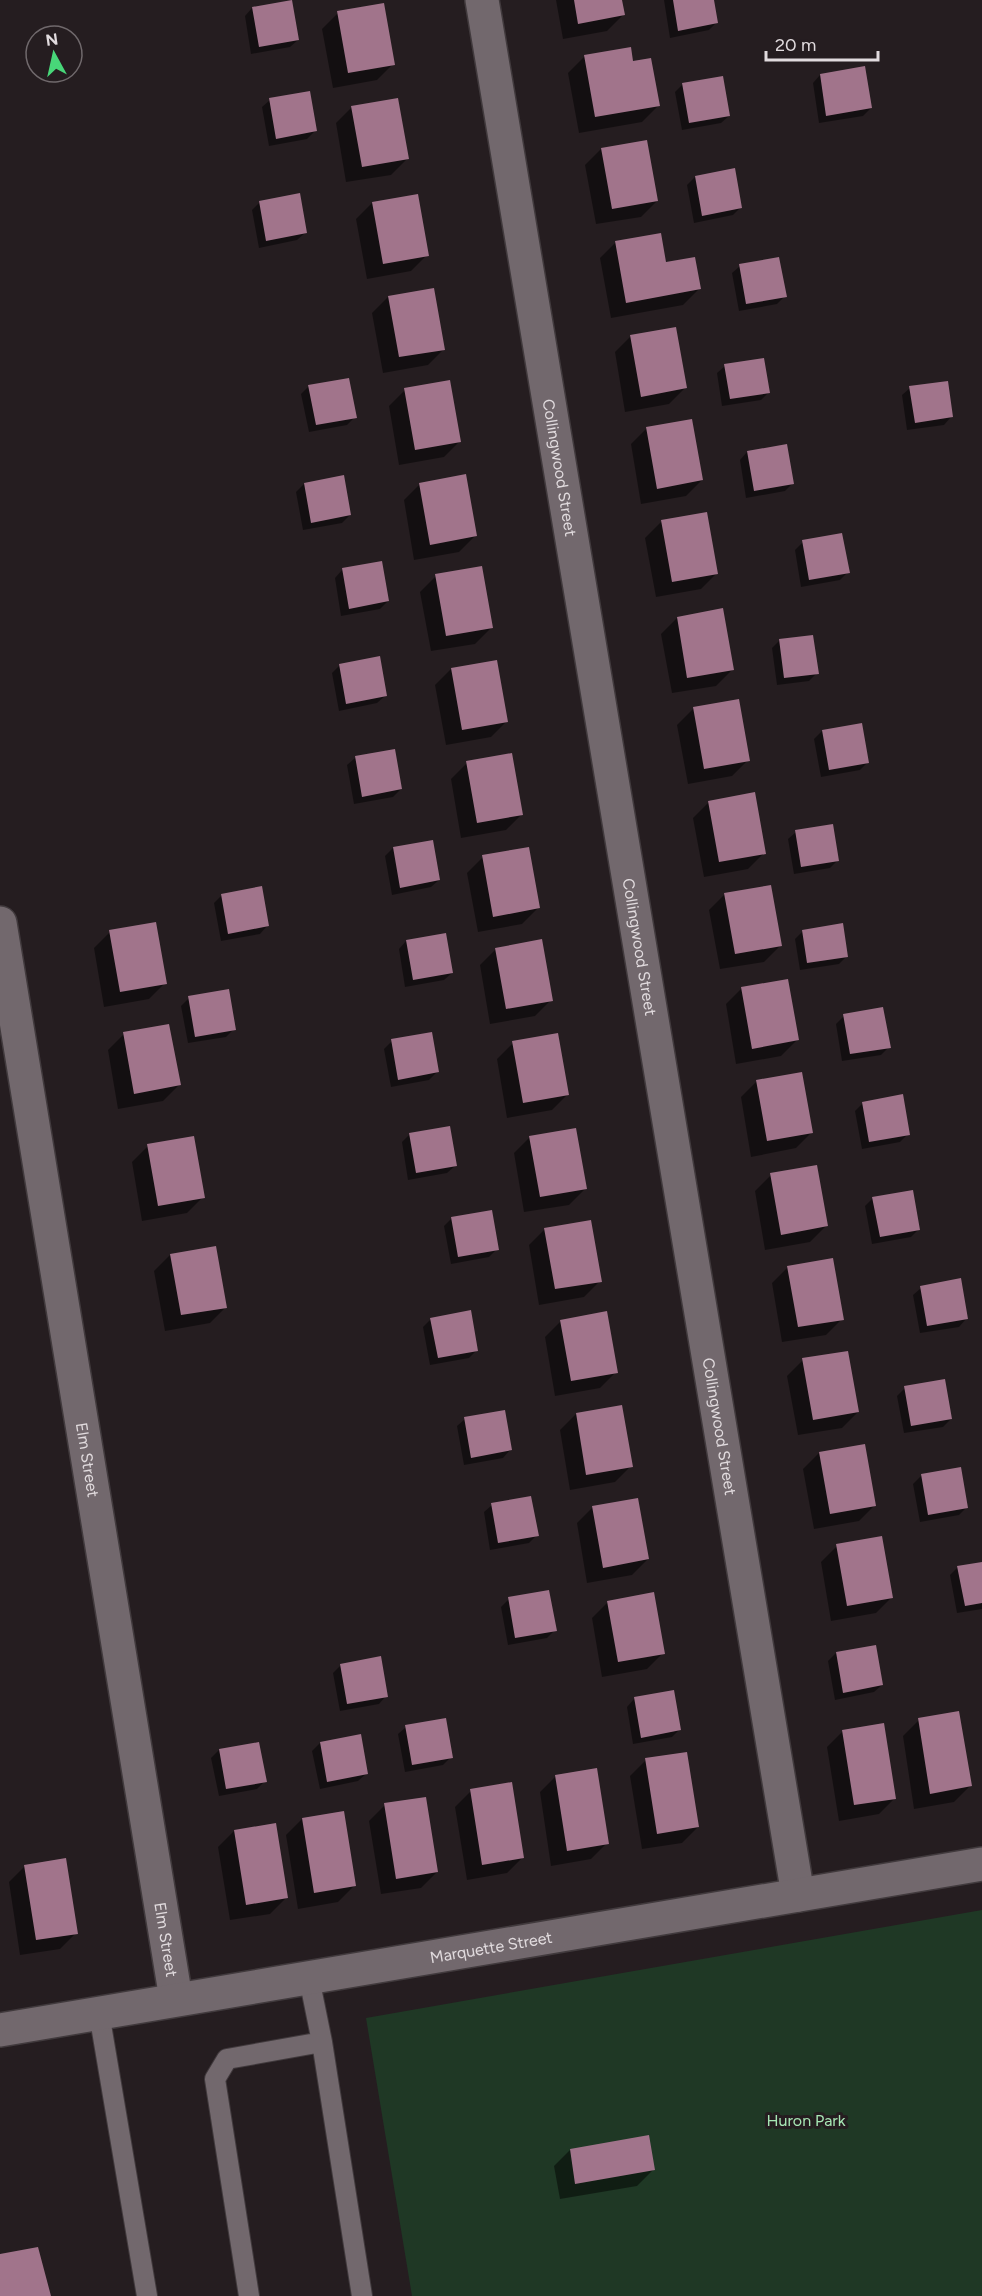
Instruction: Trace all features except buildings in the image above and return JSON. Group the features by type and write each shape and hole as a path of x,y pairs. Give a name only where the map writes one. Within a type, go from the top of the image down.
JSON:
{"street":[{"name":"Collingwood Street","path":"482,0 798,1895"},
{"name":"Elm Street","path":"0,923 176,2000"},
{"name":"Marquette Street","path":"0,2030 982,1864"}],"lane":[{"path":"309,1978 322,2042 362,2296"},
{"path":"99,2013 147,2296"},
{"path":"249,2296 215,2079 227,2059 322,2042"}],"green space":[{"name":"Huron Park","path":"982,1910 982,2296 412,2296 366,2018"}]}
